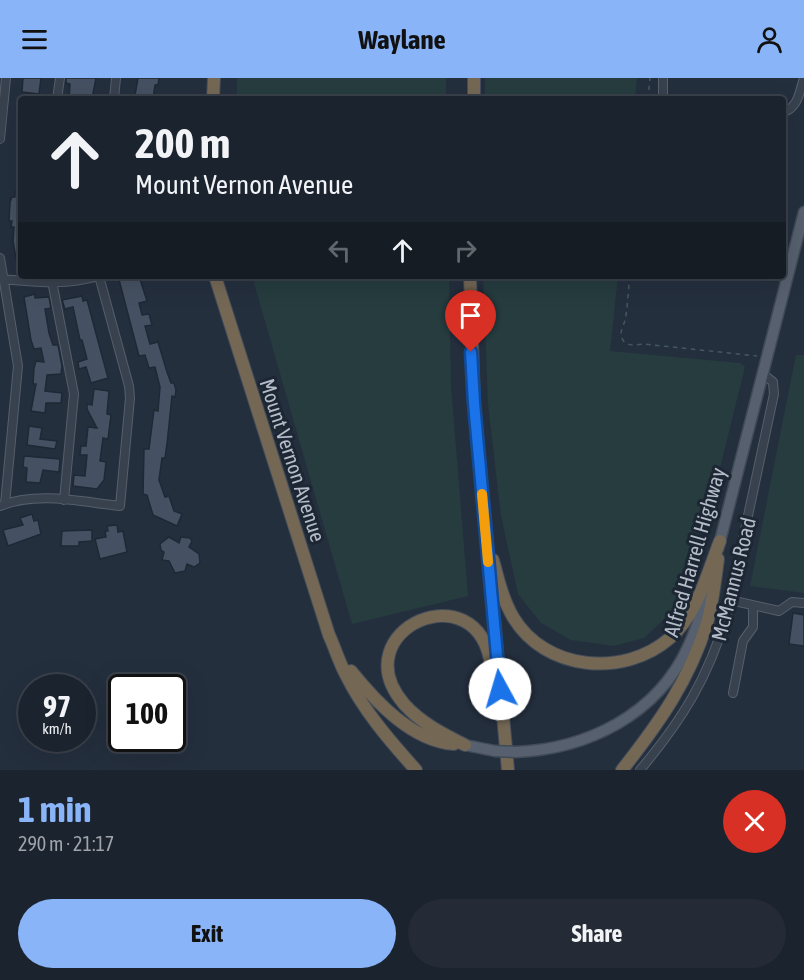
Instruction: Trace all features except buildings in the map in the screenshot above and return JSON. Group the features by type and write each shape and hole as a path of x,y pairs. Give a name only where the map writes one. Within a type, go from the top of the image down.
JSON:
{"highway":[{"path":"213,96 214,78"},
{"path":"474,78 474,96"},
{"name":"Mount Vernon Avenue","path":"216,279 329,635 338,654"},
{"path":"470,279 471,352 479,461 508,770"},
{"path":"479,461 490,549 503,594 510,609 523,630 533,640 559,656 573,661 602,664 630,660 655,650 671,637 694,607 720,541"},
{"path":"622,770 671,705 696,655 712,601 720,541"},
{"path":"465,745 417,717 399,696 388,672 388,660 393,645 414,621 431,616 447,615 461,620 479,635 486,646 490,662 501,770"},
{"path":"338,654 370,695 413,729 444,744 465,745"},
{"path":"338,654 345,674 384,734 416,770"}],"main road":[{"name":"Alfred Harrell Highway","path":"465,745 495,751 537,751 564,746 594,736 616,726 635,713 654,696 674,672 699,623 804,212"}],"street":[{"path":"0,139 6,78"},
{"path":"57,96 60,78"},
{"path":"114,96 116,78"},
{"path":"663,78 663,96"},
{"path":"786,111 796,102 804,78"},
{"path":"0,258 18,366 2,505 29,498 120,506 130,398 129,386 100,279"},
{"path":"2,279 52,280 69,283 86,279"},
{"path":"52,280 74,394 64,500"},
{"name":"McMannus Road","path":"640,770 681,718 699,689 719,642 774,394 773,382 763,374"},
{"path":"730,600 779,611 792,602 804,603"},
{"path":"732,693 743,641 753,627 753,606"}],"path":[{"path":"648,96 650,78"},
{"path":"630,279 625,321 621,332 625,342 630,345 644,344 757,356"}],"green space":[{"path":"237,78 446,78 446,96 237,96"},
{"path":"485,78 637,78 635,96 485,96"},
{"path":"253,279 449,279 451,386 468,596 352,624"},
{"path":"483,279 618,279 610,351 740,363 745,367 711,504 675,609 644,638 614,646 571,640 541,623 518,594 501,516 488,404"},
{"path":"796,355 804,355 804,593 750,586"}],"slow traffic":[{"path":"482,494 488,562"}],"route":[{"path":"471,352 500,689"}]}
